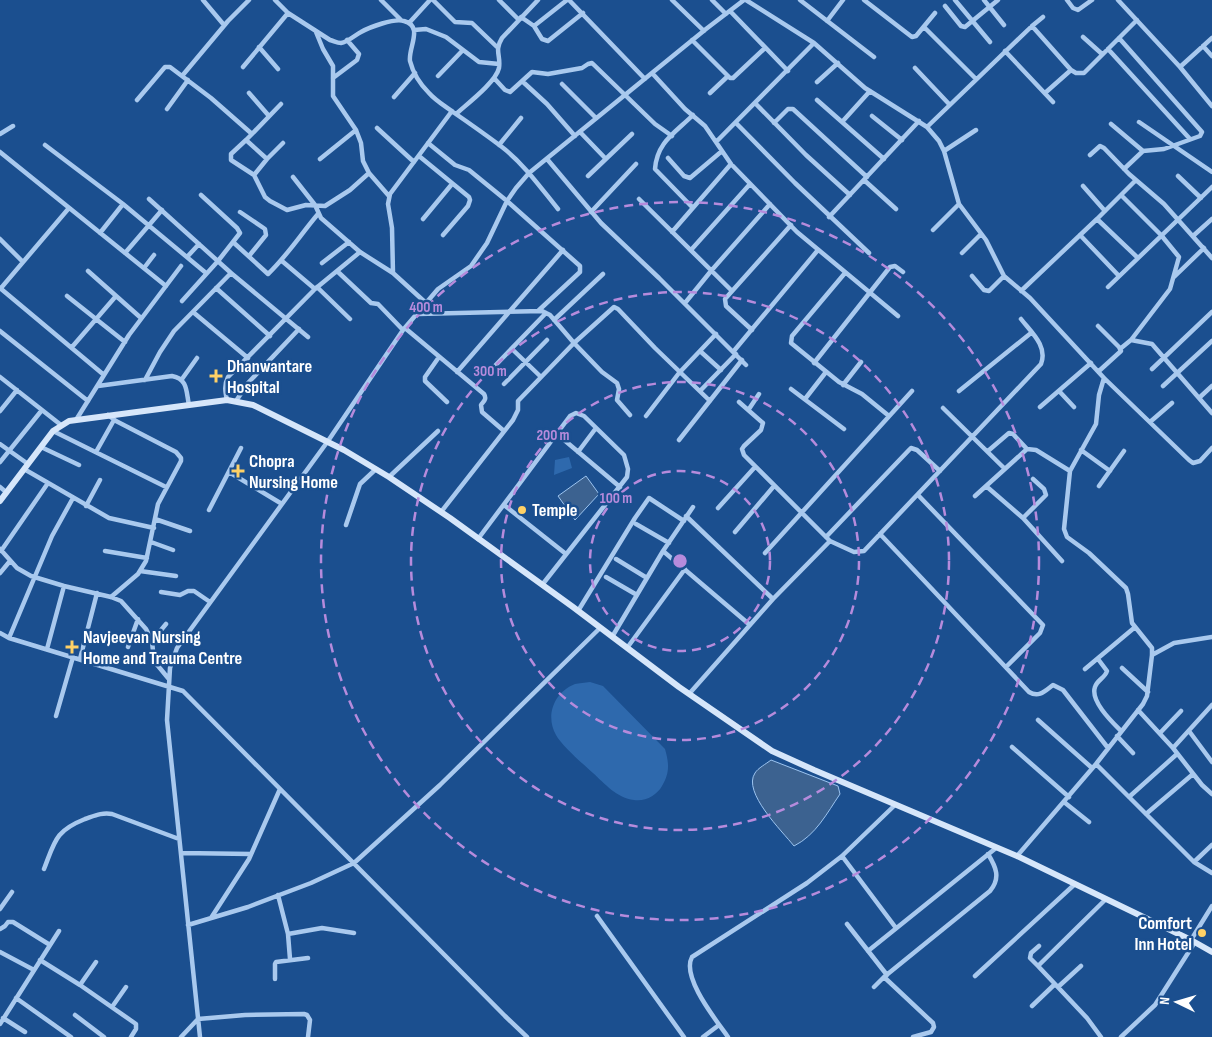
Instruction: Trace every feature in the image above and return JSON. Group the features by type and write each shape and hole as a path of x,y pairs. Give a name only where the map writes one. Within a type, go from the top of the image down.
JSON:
{"street":[{"path":"203,0 224,25"},
{"path":"182,76 224,25 249,0"},
{"path":"275,0 288,13 330,40 337,42 347,40 367,29 401,20"},
{"path":"381,0 387,3 401,20 409,23 414,30 415,36 410,58 415,73 430,94 499,145 529,174 558,209"},
{"path":"409,23 431,0 455,22 472,23 497,46"},
{"path":"499,0 520,19 534,26 542,39 548,41 583,14"},
{"path":"393,273 389,196 418,156 454,113 494,78 499,64 497,46 502,38 538,0"},
{"path":"534,26 568,0 645,78"},
{"path":"712,0 766,48 788,71"},
{"path":"200,1037 167,720 168,678 177,648 328,441 404,329 438,289 471,266 487,244 507,201 516,188 529,174 596,118 692,40 745,0 814,43 870,91 927,127 939,141 944,151 959,204 990,247 1004,276 1030,298 1104,378 1193,462 1200,461 1212,448"},
{"path":"800,0 874,57"},
{"path":"827,21 843,0"},
{"path":"864,0 912,37 916,36 935,13"},
{"path":"955,0 990,42"},
{"path":"984,0 1004,25"},
{"path":"945,6 961,26 965,27 998,0"},
{"path":"1067,0 1073,8 1078,10 1092,0"},
{"path":"1118,0 1180,67 1212,106"},
{"path":"676,1 704,31"},
{"path":"243,66 288,13"},
{"path":"927,127 948,104 1043,17"},
{"path":"1032,26 1071,70 1076,73 1084,73 1137,20"},
{"path":"924,27 976,79"},
{"path":"414,30 426,29 446,36 479,62 499,64"},
{"path":"315,30 322,49 332,62 334,96 356,130 361,143 363,161 369,172 389,196"},
{"path":"1083,36 1102,54"},
{"path":"1119,38 1202,132 1200,136 1164,149 1143,151 1124,169"},
{"path":"1180,67 1212,38"},
{"path":"333,78 359,57 359,54 347,40"},
{"path":"692,40 728,76 733,78 766,48"},
{"path":"716,142 814,43"},
{"path":"1203,46 1212,56"},
{"path":"259,47 278,69"},
{"path":"1108,49 1190,139"},
{"path":"438,76 463,50"},
{"path":"1005,51 1053,102"},
{"path":"494,78 505,90 510,92 532,72 541,74 556,72 582,68 592,63 655,124 672,136"},
{"path":"817,82 838,63"},
{"path":"137,100 165,67 170,67 252,134"},
{"path":"915,68 948,104"},
{"path":"1045,93 1071,70"},
{"path":"394,97 415,73"},
{"path":"652,73 681,105 705,126 731,164 791,225 845,273 898,316"},
{"path":"710,93 728,76"},
{"path":"166,109 188,80"},
{"path":"522,81 606,159"},
{"path":"562,84 596,118"},
{"path":"842,122 870,91"},
{"path":"249,92 269,116"},
{"path":"817,100 884,159"},
{"path":"755,103 850,195"},
{"path":"281,104 230,158 232,162 254,175 265,197 281,208 292,209 306,204 321,207 350,190 369,172"},
{"path":"774,123 788,109 793,109 896,209"},
{"path":"693,115 659,149 655,169 693,208"},
{"path":"872,116 902,140"},
{"path":"499,145 521,118"},
{"path":"829,217 919,121"},
{"path":"736,122 829,217 869,253"},
{"path":"1140,122 1212,172"},
{"path":"1111,124 1143,151"},
{"path":"0,134 13,126"},
{"path":"377,128 414,162"},
{"path":"320,159 356,130"},
{"path":"944,151 976,130"},
{"path":"588,176 632,134"},
{"path":"246,140 267,159"},
{"path":"254,175 282,143"},
{"path":"428,144 455,165 469,170 579,264 580,272 538,311"},
{"path":"45,145 123,204 206,273"},
{"path":"1090,155 1102,147 1136,180 1158,198 1212,258"},
{"path":"668,158 684,176 690,178 722,151"},
{"path":"0,152 166,286"},
{"path":"418,156 469,197 470,203 443,235"},
{"path":"548,158 591,212 609,231 685,303 746,365"},
{"path":"591,212 636,164"},
{"path":"672,232 731,164"},
{"path":"1178,176 1201,198"},
{"path":"293,177 315,205 318,214 360,252 393,273 426,303"},
{"path":"1021,291 1136,180"},
{"path":"423,219 452,184"},
{"path":"691,250 750,184"},
{"path":"1083,186 1105,211"},
{"path":"1108,287 1212,187"},
{"path":"182,301 239,236 239,230 202,195"},
{"path":"1099,371 1120,353 1120,349 1131,340 1170,289 1179,257 1162,235 1121,195"},
{"path":"149,199 231,273 308,337"},
{"path":"639,199 732,290"},
{"path":"100,233 123,204"},
{"path":"685,303 770,204"},
{"path":"933,230 959,204"},
{"path":"69,208 0,288 104,374"},
{"path":"125,253 162,210"},
{"path":"240,212 267,232 250,256"},
{"path":"234,242 268,274 282,261 318,214"},
{"path":"1097,219 1138,258"},
{"path":"1193,236 1212,219"},
{"path":"752,330 724,302 732,290 791,225"},
{"path":"962,253 981,234"},
{"path":"1080,235 1119,276"},
{"path":"0,239 23,262"},
{"path":"322,263 350,242"},
{"path":"187,257 199,244"},
{"path":"1173,278 1204,248"},
{"path":"457,372 563,250"},
{"path":"700,391 721,370 818,250"},
{"path":"227,400 225,382 228,377 316,288 360,252"},
{"path":"144,268 154,255"},
{"path":"282,261 316,288 350,319"},
{"path":"76,420 141,318 181,266"},
{"path":"814,363 890,267 895,266 903,272"},
{"path":"88,271 141,318"},
{"path":"336,271 371,303 378,304 404,329 484,394 485,401 481,405 482,412 504,431"},
{"path":"145,380 168,340 231,273"},
{"path":"845,273 792,336 791,343 843,385 862,394 889,416"},
{"path":"554,320 603,274"},
{"path":"972,276 987,291 991,290 1004,276"},
{"path":"216,288 270,336"},
{"path":"67,296 125,342"},
{"path":"72,347 116,296"},
{"path":"441,512 516,415 518,400 574,343 611,309 616,307 710,401"},
{"path":"418,314 510,311 538,311 546,313 602,372 617,383 619,390 617,400 630,415"},
{"path":"193,312 248,358"},
{"path":"1152,369 1212,312"},
{"path":"490,371 546,313"},
{"path":"739,402 763,423 761,430 742,449 744,455 828,539 854,552 864,551 1041,364 1044,351 1021,319"},
{"path":"1098,326 1120,349"},
{"path":"236,401 248,383 299,329"},
{"path":"0,331 88,401"},
{"path":"959,391 1032,333"},
{"path":"646,416 680,373 716,334"},
{"path":"504,384 547,340"},
{"path":"1131,340 1152,344 1212,414"},
{"path":"1163,386 1212,341"},
{"path":"512,349 541,377"},
{"path":"700,351 721,370"},
{"path":"439,357 425,377 425,381 447,402"},
{"path":"189,405 182,380 197,358"},
{"path":"680,440 742,360"},
{"path":"843,385 861,362"},
{"path":"1040,407 1091,363"},
{"path":"805,400 826,372"},
{"path":"98,386 172,376 182,380"},
{"path":"0,377 61,425"},
{"path":"1017,856 1094,766 1143,704 1148,692 1152,655 1149,643 1134,628 1130,617 1126,588 1065,533 1070,471 1096,424 1099,395 1104,378"},
{"path":"1199,398 1212,386"},
{"path":"791,389 844,429"},
{"path":"0,411 17,390"},
{"path":"765,553 800,512 912,391"},
{"path":"1060,391 1074,407"},
{"path":"748,409 759,394"},
{"path":"0,500 53,431 61,425 76,420 108,415 227,400 253,405 328,441 389,477 441,512 578,611 689,694 772,751 1017,856 1212,952"},
{"path":"1150,422 1172,403"},
{"path":"944,408 1005,469"},
{"path":"0,462 42,410"},
{"path":"478,539 570,416 576,413 584,416 624,455 627,462 627,478 542,585"},
{"path":"108,415 114,420 180,454 181,461 158,504 147,558 140,571 111,597"},
{"path":"96,452 114,420"},
{"path":"578,452 596,428"},
{"path":"53,431 166,487"},
{"path":"389,477 438,431"},
{"path":"988,451 1008,433 1013,434 1027,449 1036,450 1070,471"},
{"path":"557,434 620,486"},
{"path":"0,444 48,483 86,506 108,518 154,528"},
{"path":"41,446 78,465"},
{"path":"209,510 241,448"},
{"path":"689,694 911,448 917,450 940,471"},
{"path":"975,496 1027,449"},
{"path":"1081,450 1110,471"},
{"path":"1099,486 1124,451"},
{"path":"718,508 755,467"},
{"path":"346,524 360,484 376,469"},
{"path":"229,472 282,504"},
{"path":"1023,518 1046,494 1044,489 1033,479"},
{"path":"86,506 100,480"},
{"path":"48,483 1,550 23,572 64,586 97,593 121,601 146,629 152,641 154,661 168,678"},
{"path":"735,532 774,486"},
{"path":"986,486 1023,518 1062,561"},
{"path":"0,488 6,492"},
{"path":"918,495 1043,625 1040,633 1006,668"},
{"path":"9,638 52,536 73,498"},
{"path":"578,611 649,498 685,518 773,599"},
{"path":"504,505 566,554"},
{"path":"612,637 693,507"},
{"path":"155,519 190,531"},
{"path":"636,524 669,543"},
{"path":"880,534 1006,668 1034,695 1039,695 1053,685 1063,690 1108,748"},
{"path":"151,542 173,550"},
{"path":"105,551 147,558"},
{"path":"664,551 750,625"},
{"path":"616,559 647,578"},
{"path":"0,573 10,561"},
{"path":"627,648 685,569"},
{"path":"140,571 176,576"},
{"path":"606,576 637,595"},
{"path":"46,649 64,586"},
{"path":"162,592 180,595 191,590 210,602"},
{"path":"80,659 97,593"},
{"path":"128,647 138,619"},
{"path":"152,641 166,624"},
{"path":"188,925 311,883 354,864 440,785 600,628"},
{"path":"1085,669 1134,628"},
{"path":"0,633 9,638 168,685 182,691 527,1037"},
{"path":"1152,655 1174,643 1210,638 1212,644"},
{"path":"56,716 73,656"},
{"path":"1098,658 1107,671 1097,682 1095,698 1106,715 1121,731"},
{"path":"1122,668 1148,692"},
{"path":"1173,748 1211,709"},
{"path":"1138,710 1212,794"},
{"path":"1160,733 1180,711"},
{"path":"1038,720 1129,797 1194,862 1212,873"},
{"path":"1189,731 1212,762"},
{"path":"1117,736 1133,753"},
{"path":"1012,747 1068,797"},
{"path":"1129,797 1177,754"},
{"path":"1146,814 1193,774"},
{"path":"211,918 251,854 280,789"},
{"path":"1064,802 1088,822"},
{"path":"728,1037 700,997 689,968 692,957 807,883 842,856 895,805"},
{"path":"44,869 57,837 62,832 69,826 102,813 112,814 179,839"},
{"path":"1194,862 1212,845"},
{"path":"868,951 996,848"},
{"path":"181,853 251,854"},
{"path":"874,987 990,891 995,885 997,873 988,854"},
{"path":"842,856 896,928"},
{"path":"975,976 1075,884"},
{"path":"0,909 12,892"},
{"path":"278,895 288,934 290,959"},
{"path":"1038,966 1106,899"},
{"path":"1121,1037 1155,1005 1212,906"},
{"path":"597,916 684,1037"},
{"path":"0,929 8,922 14,922 50,944"},
{"path":"847,924 885,976 933,1023 934,1027 931,1032 913,1037"},
{"path":"288,934 322,928 354,933"},
{"path":"0,1024 59,931"},
{"path":"1039,946 1030,958 1087,1018 1101,1037"},
{"path":"0,952 34,970"},
{"path":"275,979 276,962 308,958"},
{"path":"40,960 136,1024 136,1029 131,1037"},
{"path":"80,985 96,962"},
{"path":"1032,1006 1081,966"},
{"path":"112,1008 126,987"},
{"path":"16,998 71,1037"},
{"path":"182,1037 198,1019 245,1015 304,1014 310,1020 308,1037"},
{"path":"75,1015 104,1037"},
{"path":"4,1018 25,1032"},
{"path":"703,1037 720,1025"}],"shaded area":[{"path":"569,457 572,468 554,475 555,460"},
{"path":"586,476 599,494 575,520 558,496"},
{"path":"590,682 603,686 665,749 668,772 665,781 654,795 642,800 634,800 617,793 573,755 556,735 551,720 557,699 575,684"},
{"path":"771,760 838,786 840,794 815,830 794,846 765,811 754,790 752,781 755,773"}],"place":[{"name":"Dhanwantare Hospital","path":"216,376"},
{"name":"Chopra Nursing Home","path":"238,471"},
{"name":"Temple","path":"522,510"},
{"name":"Navjeevan Nursing Home and Trauma Centre","path":"72,647"},
{"name":"Comfort Inn Hotel","path":"1202,933"}]}
